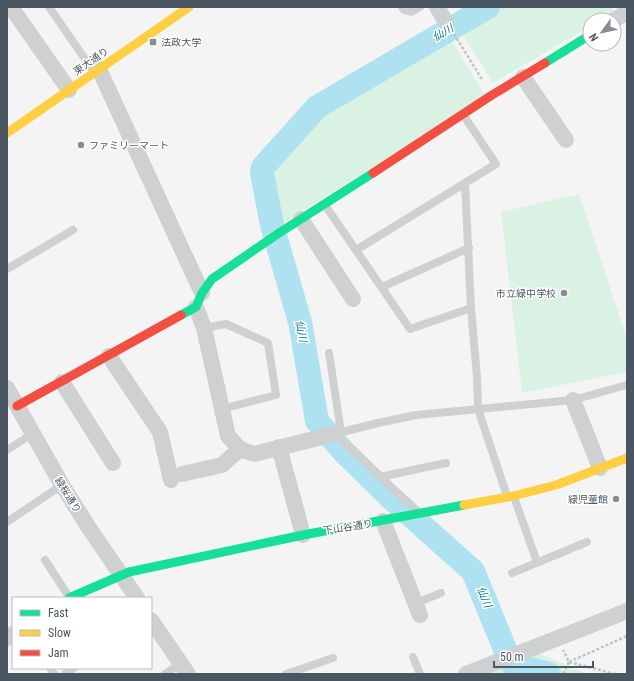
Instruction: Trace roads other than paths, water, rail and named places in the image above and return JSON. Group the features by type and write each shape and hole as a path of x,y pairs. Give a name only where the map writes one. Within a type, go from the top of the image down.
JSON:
{"street":[{"path":"12,7 69,90"},
{"name":"東大通り","path":"7,133 188,7"},
{"path":"437,7 450,29"},
{"path":"15,407 110,356 199,300 212,279 279,233 325,205 492,95 582,40"},
{"path":"97,71 199,300 228,436 240,449 254,454 338,433"},
{"path":"523,77 566,140"},
{"path":"301,220 353,299"},
{"path":"110,356 160,432 177,477 222,465 240,449"},
{"path":"62,382 113,463"},
{"name":"緑桜通り","path":"7,388 15,407 62,485 89,528 136,597"},
{"path":"573,400 600,468"},
{"path":"279,447 303,535"},
{"name":"下山谷通り","path":"71,597 129,572 303,535 390,520 556,486 627,458"},
{"path":"390,520 418,609"},
{"path":"466,674 627,611"},
{"path":"152,621 185,669"}],"lane":[{"path":"49,7 97,71"},
{"path":"402,7 404,10 411,12 420,7"},
{"path":"356,250 496,164 463,115"},
{"path":"465,183 478,409 510,496 537,562"},
{"path":"325,205 410,329 471,308"},
{"path":"7,268 73,230"},
{"path":"382,287 468,248"},
{"path":"204,328 226,324 268,344 276,395 222,409"},
{"path":"329,353 338,433 340,438 418,514"},
{"path":"338,433 416,415 573,400 627,385"},
{"path":"7,450 32,434"},
{"path":"380,476 446,463"},
{"path":"7,522 62,485"},
{"path":"512,573 586,542"},
{"path":"45,560 68,597"},
{"path":"418,609 441,593"},
{"path":"413,656 420,674"},
{"path":"286,674 333,658"},
{"path":"165,674 185,669"}],"waterway":[{"name":"仙川","path":"488,7 317,107 263,167 262,173 272,225 300,322 317,421 343,451 390,497 473,571 507,654 513,665 549,674"}],"place":[{"name":"法政大学","path":"153,42"},
{"name":"ファミリーマート","path":"81,145"},
{"name":"市立緑中学校","path":"564,293"},
{"name":"緑児童館","path":"616,499"}]}
